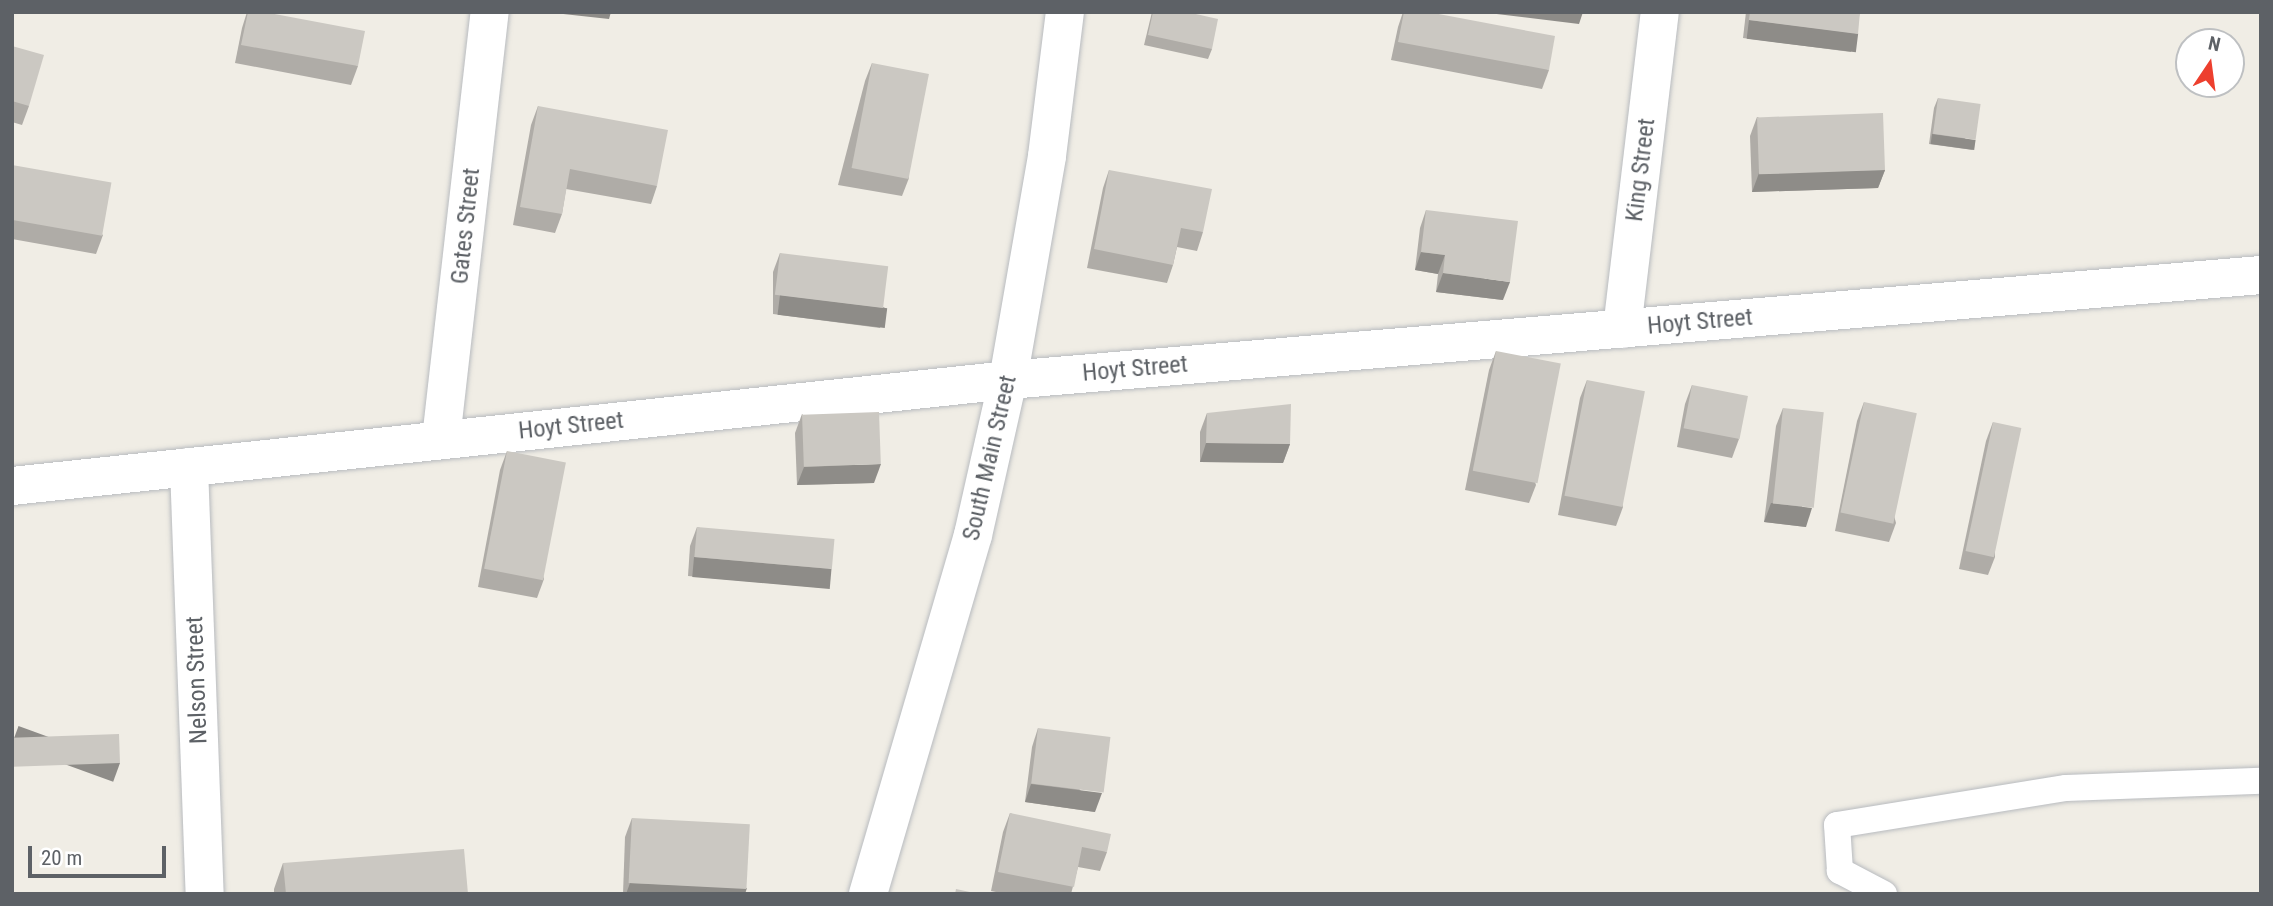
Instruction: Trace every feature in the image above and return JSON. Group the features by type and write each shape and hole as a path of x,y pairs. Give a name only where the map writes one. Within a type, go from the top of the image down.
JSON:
{"street":[{"name":"Gates Street","path":"441,439 490,12"},
{"name":"South Main Street","path":"868,894 973,536 1009,380 1047,156 1065,12"},
{"name":"King Street","path":"1622,328 1660,12"},
{"name":"Hoyt Street","path":"12,486 1009,380 2261,275"},
{"name":"Nelson Street","path":"189,467 205,894"}],"lane":[{"path":"1884,894 1840,871 1837,825 2066,788 2261,781"}],"building":[{"path":"248,12 264,12 365,31 358,66 241,45"},
{"path":"1153,12 1187,12 1218,19 1212,49 1148,35"},
{"path":"1404,12 1428,12 1555,36 1549,70 1398,42"},
{"path":"1750,12 1860,12 1858,34 1749,20"},
{"path":"12,46 44,55 29,106 12,101"},
{"path":"872,63 929,74 909,179 852,168"},
{"path":"1938,98 1981,104 1976,140 1933,134"},
{"path":"538,106 668,130 657,186 570,169 562,214 520,207"},
{"path":"1883,113 1885,170 1759,174 1757,117"},
{"path":"12,165 111,183 102,236 12,220"},
{"path":"1109,170 1212,189 1203,232 1181,228 1173,265 1094,249"},
{"path":"1426,210 1518,221 1510,282 1443,273 1445,255 1421,252"},
{"path":"780,253 888,266 883,308 775,295"},
{"path":"1496,351 1561,364 1538,483 1473,471"},
{"path":"1587,380 1645,391 1622,507 1564,496"},
{"path":"1692,385 1748,396 1740,439 1684,428"},
{"path":"1864,402 1917,413 1893,524 1841,513"},
{"path":"1291,404 1290,444 1206,443 1207,413"},
{"path":"1783,408 1824,412 1814,508 1773,503"},
{"path":"879,412 881,464 804,467 802,415"},
{"path":"1993,422 2021,428 1994,557 1966,551"},
{"path":"507,451 566,462 543,580 484,569"},
{"path":"697,527 834,539 832,569 694,557"},
{"path":"1038,728 1110,737 1104,792 1031,784"},
{"path":"119,734 120,763 13,767 12,738"},
{"path":"1010,813 1111,834 1107,852 1082,847 1074,887 998,872"},
{"path":"632,818 750,824 746,889 629,883"},
{"path":"464,849 468,894 286,894 283,863"},
{"path":"956,889 979,894 955,894"}]}
